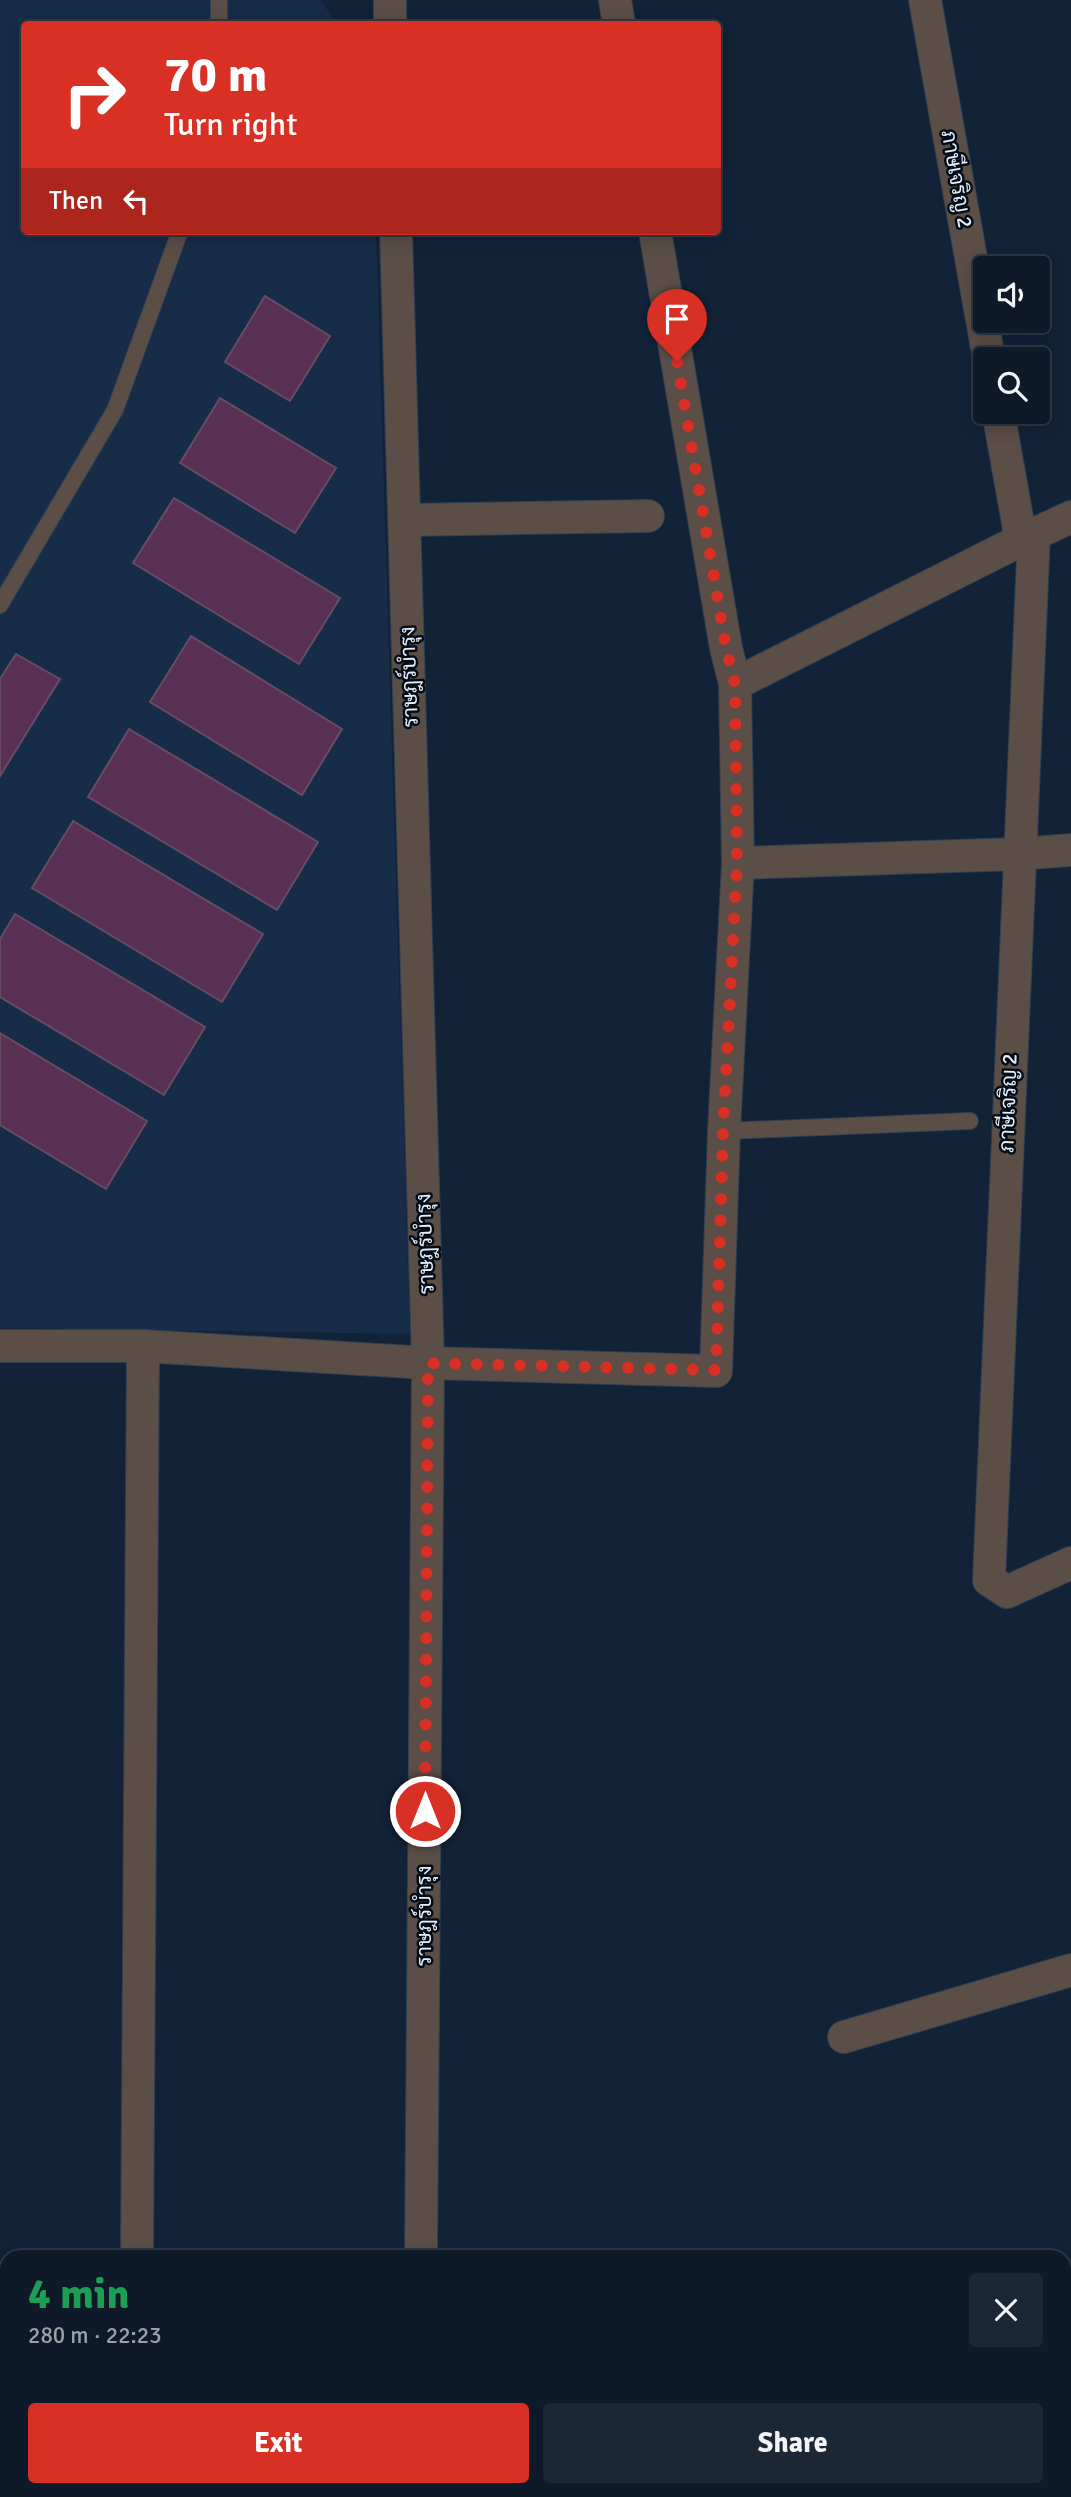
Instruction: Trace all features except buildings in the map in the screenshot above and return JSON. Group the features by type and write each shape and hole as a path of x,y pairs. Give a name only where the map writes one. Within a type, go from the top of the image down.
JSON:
{"street":[{"path":"390,0 390,21"},
{"path":"615,0 618,21"},
{"name":"ภาษีเจริญ 2","path":"925,0 987,347"},
{"name":"ราษฎร์บำรุง","path":"396,235 428,1363 421,2250"},
{"path":"0,1346 143,1346 428,1363 716,1370 723,1130 737,863 735,684 726,648 655,235"},
{"name":"ภาษีเจริญ 2","path":"1001,424 1027,537 1018,854 989,1580 1007,1592 1071,1563"},
{"path":"405,520 648,516"},
{"path":"735,684 1071,517"},
{"path":"737,863 1071,850"},
{"path":"137,2250 143,1346"},
{"path":"844,2037 1071,1970"}],"lane":[{"path":"219,0 219,21"},
{"path":"0,605 115,410 179,235"},
{"path":"723,1130 970,1121"}],"shaded area":[{"path":"0,0 320,0 336,21 21,21 21,235 376,235 410,1334 0,1328"}],"route":[{"path":"425,1811 428,1363 716,1370 723,1130 737,863 735,684 726,648 677,361"}]}
